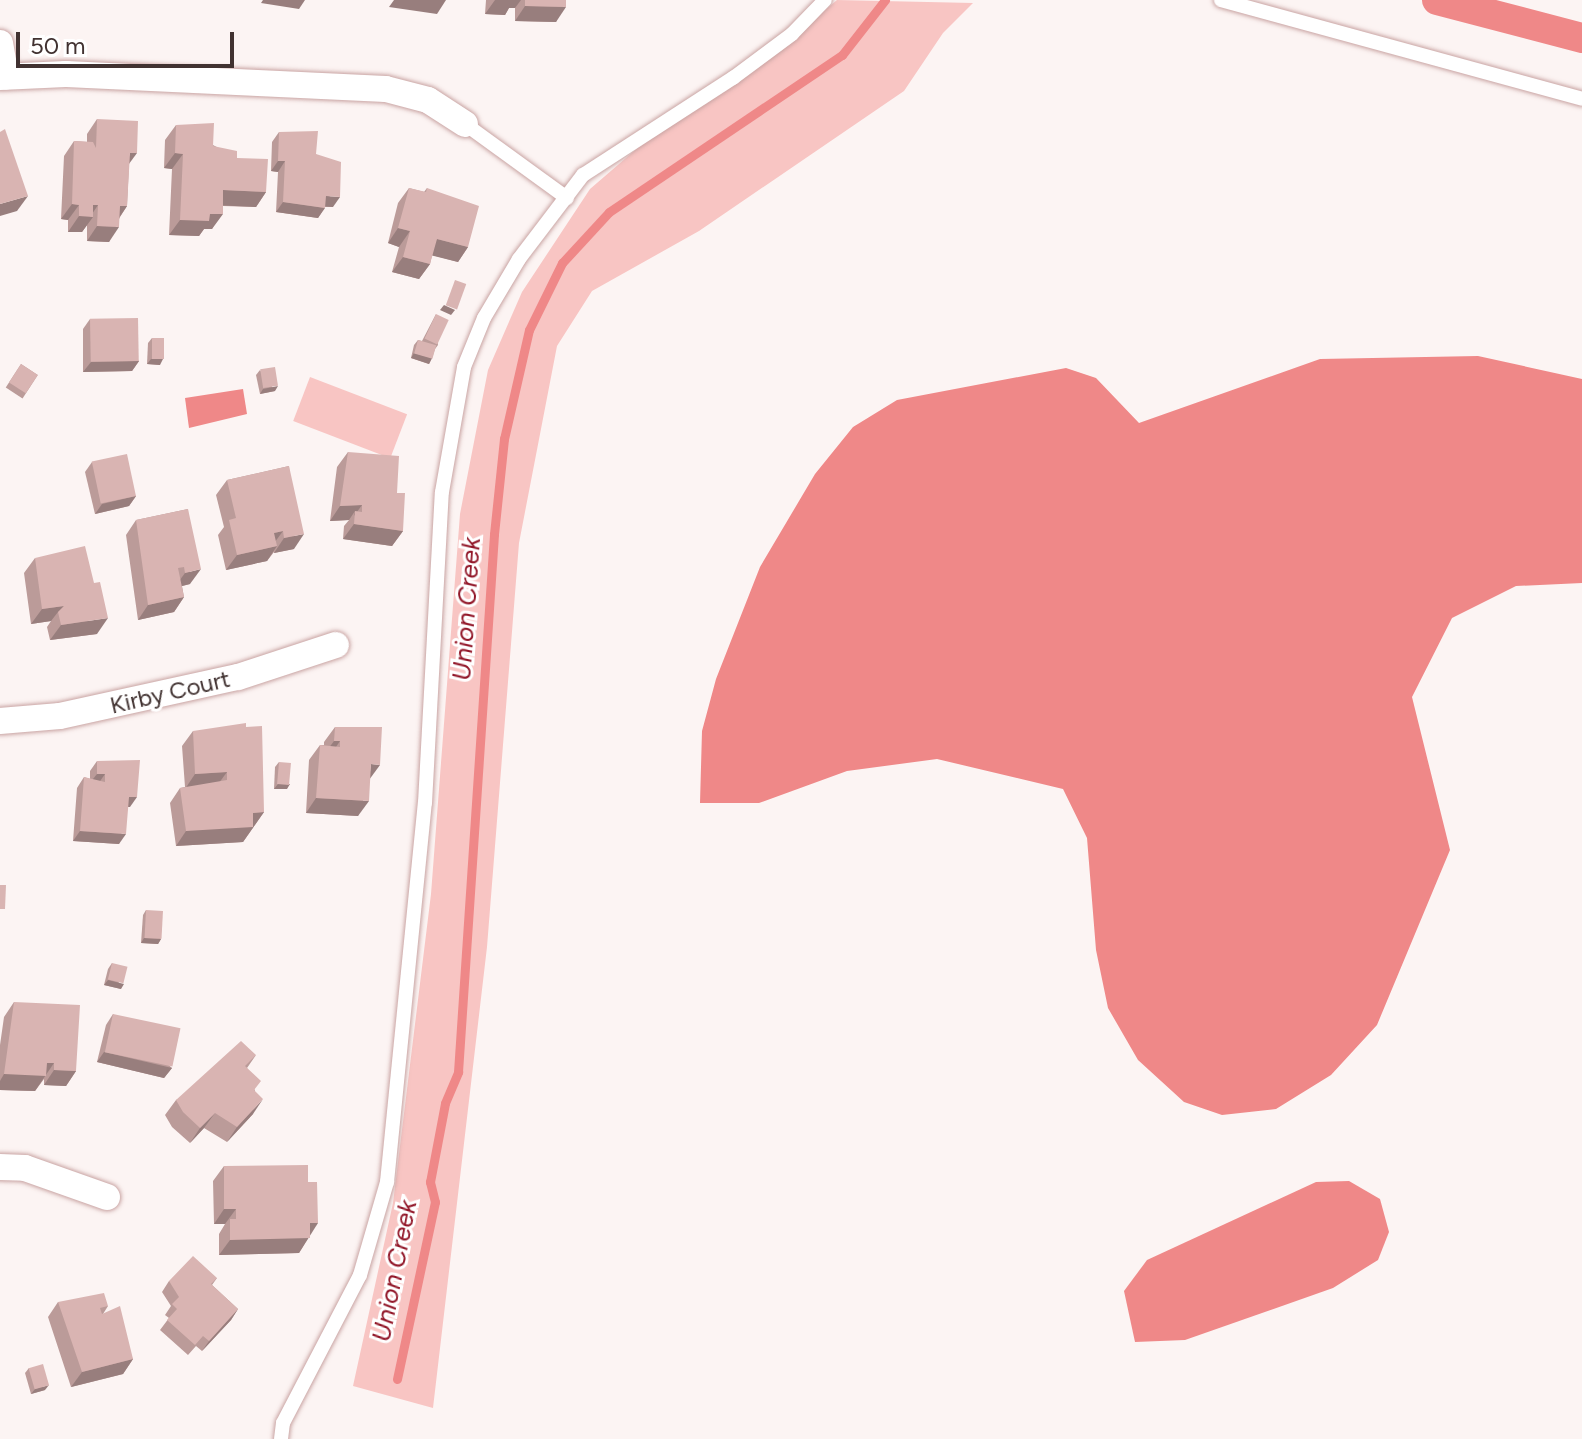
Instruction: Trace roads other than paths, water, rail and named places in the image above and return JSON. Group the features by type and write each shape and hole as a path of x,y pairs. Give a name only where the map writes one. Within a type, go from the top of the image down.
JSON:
{"street":[{"path":"0,43 3,77 386,89 428,100 465,124"},
{"name":"Kirby Court","path":"0,721 60,716 238,677 336,645"},
{"path":"0,1167 25,1168 107,1197"}],"lane":[{"path":"281,1439 283,1423 360,1275 387,1182 425,803 449,430 464,367 484,318 519,259 583,175 612,152 733,78 792,34 825,0"},
{"path":"1221,0 1582,99"},
{"path":"465,124 567,198"}],"waterway":[{"name":"Union Creek","path":"397,1379 435,1202 430,1182 445,1103 458,1072 494,534 504,439 529,330 562,263 609,212 842,55 885,0"},
{"path":"1437,0 1582,38"}]}
